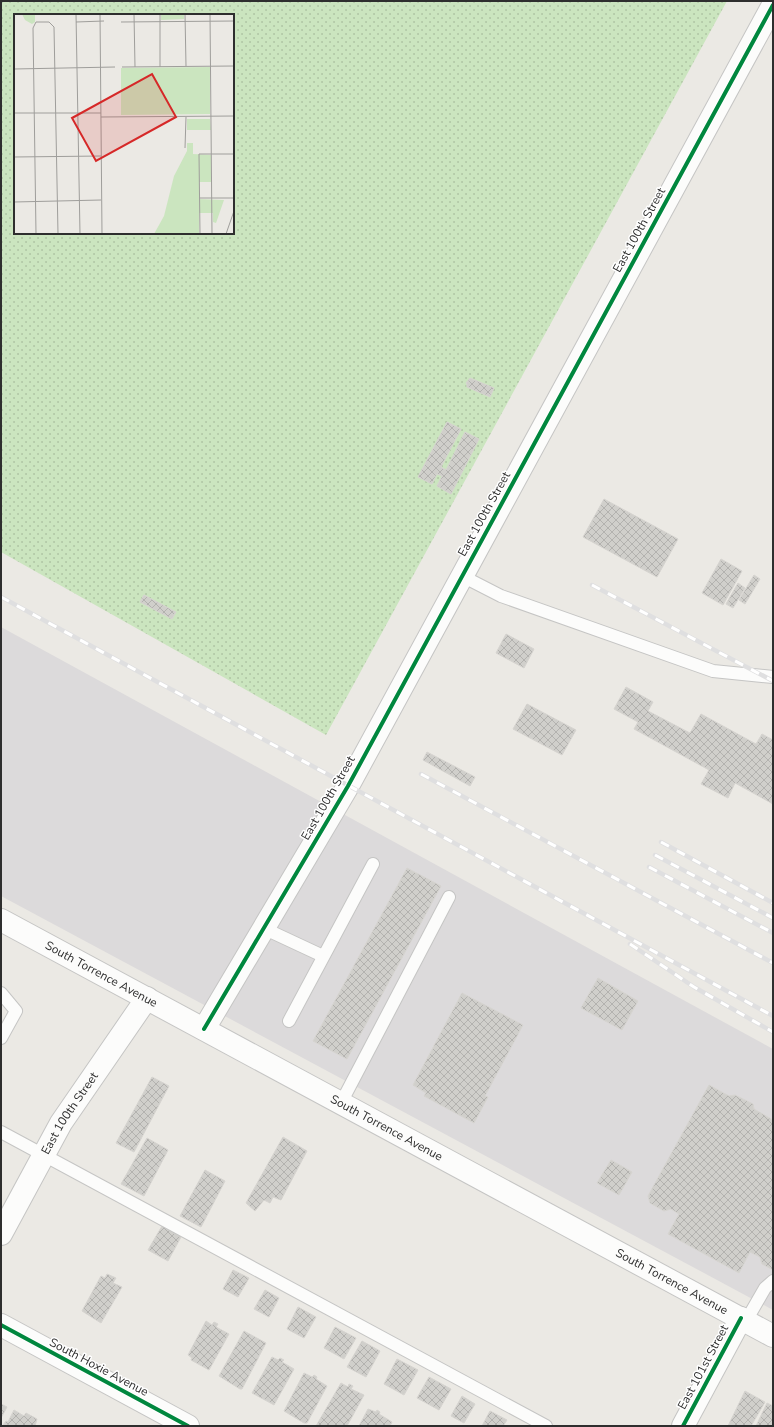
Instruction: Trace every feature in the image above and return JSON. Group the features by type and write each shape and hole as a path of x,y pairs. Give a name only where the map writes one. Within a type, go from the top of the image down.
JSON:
{"main road":[{"name":"East 100th Street","path":"204,1029 348,786 773,5"},
{"name":"South Torrence Avenue","path":"1,920 773,1336"},
{"name":"East 100th Street","path":"1,1234 61,1123 147,998"},
{"name":"East 101st Street","path":"683,1426 743,1320"},
{"name":"South Hoxie Avenue","path":"1,1325 188,1426"}],"lane":[{"path":"462,576 501,596 713,671 773,677"},
{"path":"289,1022 373,864"},
{"path":"341,1103 449,897"},
{"path":"263,928 323,956"},
{"path":"1,993 16,1011 1,1038"},
{"path":"1,1132 546,1426"},
{"path":"743,1320 765,1288 773,1281"}],"shaded area":[{"path":"1,627 773,1049 773,1310 1,896"}],"green space":[{"path":"1,1 727,1 326,735 1,552"}],"building":[{"path":"470,378 494,388 490,397 467,387 466,383"},
{"path":"447,422 461,429 441,467 446,470 465,432 479,439 451,494 437,486 442,476 437,474 432,484 418,477"},
{"path":"604,499 678,539 657,577 583,537"},
{"path":"721,559 742,571 723,605 702,593"},
{"path":"754,575 760,579 745,604 739,600"},
{"path":"738,583 745,588 733,608 726,604"},
{"path":"144,595 176,612 172,619 140,602"},
{"path":"506,634 534,649 524,668 496,653"},
{"path":"626,687 653,702 648,711 690,733 701,714 756,744 762,734 773,740 773,804 735,783 728,798 701,784 709,770 634,729 638,722 614,709"},
{"path":"527,704 576,730 562,755 513,729"},
{"path":"427,752 475,777 470,786 423,760"},
{"path":"407,868 441,886 347,1059 313,1041"},
{"path":"598,978 638,1001 622,1030 581,1008"},
{"path":"462,993 523,1025 485,1096 488,1097 474,1123 424,1096 426,1093 413,1085"},
{"path":"152,1077 169,1086 134,1152 116,1143"},
{"path":"709,1085 729,1096 735,1095 753,1104 754,1109 773,1120 773,1270 762,1264 760,1257 750,1252 739,1273 668,1234 679,1214 671,1209 664,1211 650,1203 648,1196"},
{"path":"283,1137 307,1151 281,1200 273,1197 270,1203 264,1200 255,1211 246,1203"},
{"path":"147,1138 168,1150 144,1196 121,1184"},
{"path":"611,1160 632,1172 619,1195 597,1183"},
{"path":"205,1170 225,1181 201,1227 180,1216"},
{"path":"162,1226 181,1237 168,1261 148,1250"},
{"path":"233,1270 249,1278 238,1297 223,1289"},
{"path":"107,1274 116,1278 113,1283 122,1287 101,1323 82,1311 101,1276 105,1278"},
{"path":"265,1290 279,1298 269,1317 254,1309"},
{"path":"298,1307 316,1317 304,1338 287,1329"},
{"path":"206,1321 212,1325 214,1322 218,1324 216,1327 229,1334 209,1370 191,1360 192,1358 188,1355"},
{"path":"335,1327 356,1338 344,1359 324,1348"},
{"path":"244,1331 266,1343 242,1389 240,1389 219,1376"},
{"path":"362,1341 380,1351 366,1377 347,1367"},
{"path":"272,1357 278,1360 280,1358 284,1360 282,1362 294,1369 274,1405 252,1393"},
{"path":"397,1359 418,1370 404,1395 384,1384"},
{"path":"304,1373 312,1377 314,1375 317,1377 316,1379 327,1386 307,1423 304,1423 284,1411"},
{"path":"429,1377 451,1389 439,1410 417,1398"},
{"path":"341,1383 348,1387 349,1384 353,1386 351,1389 364,1395 347,1426 316,1426"},
{"path":"745,1391 765,1402 751,1426 728,1426"},
{"path":"462,1396 475,1404 464,1423 451,1416"},
{"path":"767,1403 773,1406 773,1426 756,1426"},
{"path":"1,1404 7,1407 1,1418"},
{"path":"368,1409 376,1412 377,1410 380,1412 379,1414 392,1422 390,1426 359,1426"},
{"path":"14,1410 24,1416 26,1413 37,1419 35,1426 3,1425 6,1421 8,1422"},
{"path":"490,1411 507,1420 503,1426 482,1426"}],"railway":[{"path":"592,585 773,681"},
{"path":"1,597 773,1016"},
{"path":"421,774 773,963"},
{"path":"661,842 773,903"},
{"path":"655,855 773,918"},
{"path":"649,867 773,933"},
{"path":"630,944 694,987 773,1032"}],"cycle path":[{"path":"204,1029 348,786 773,5"},
{"path":"683,1426 741,1318"},
{"path":"1,1325 188,1426"}]}
